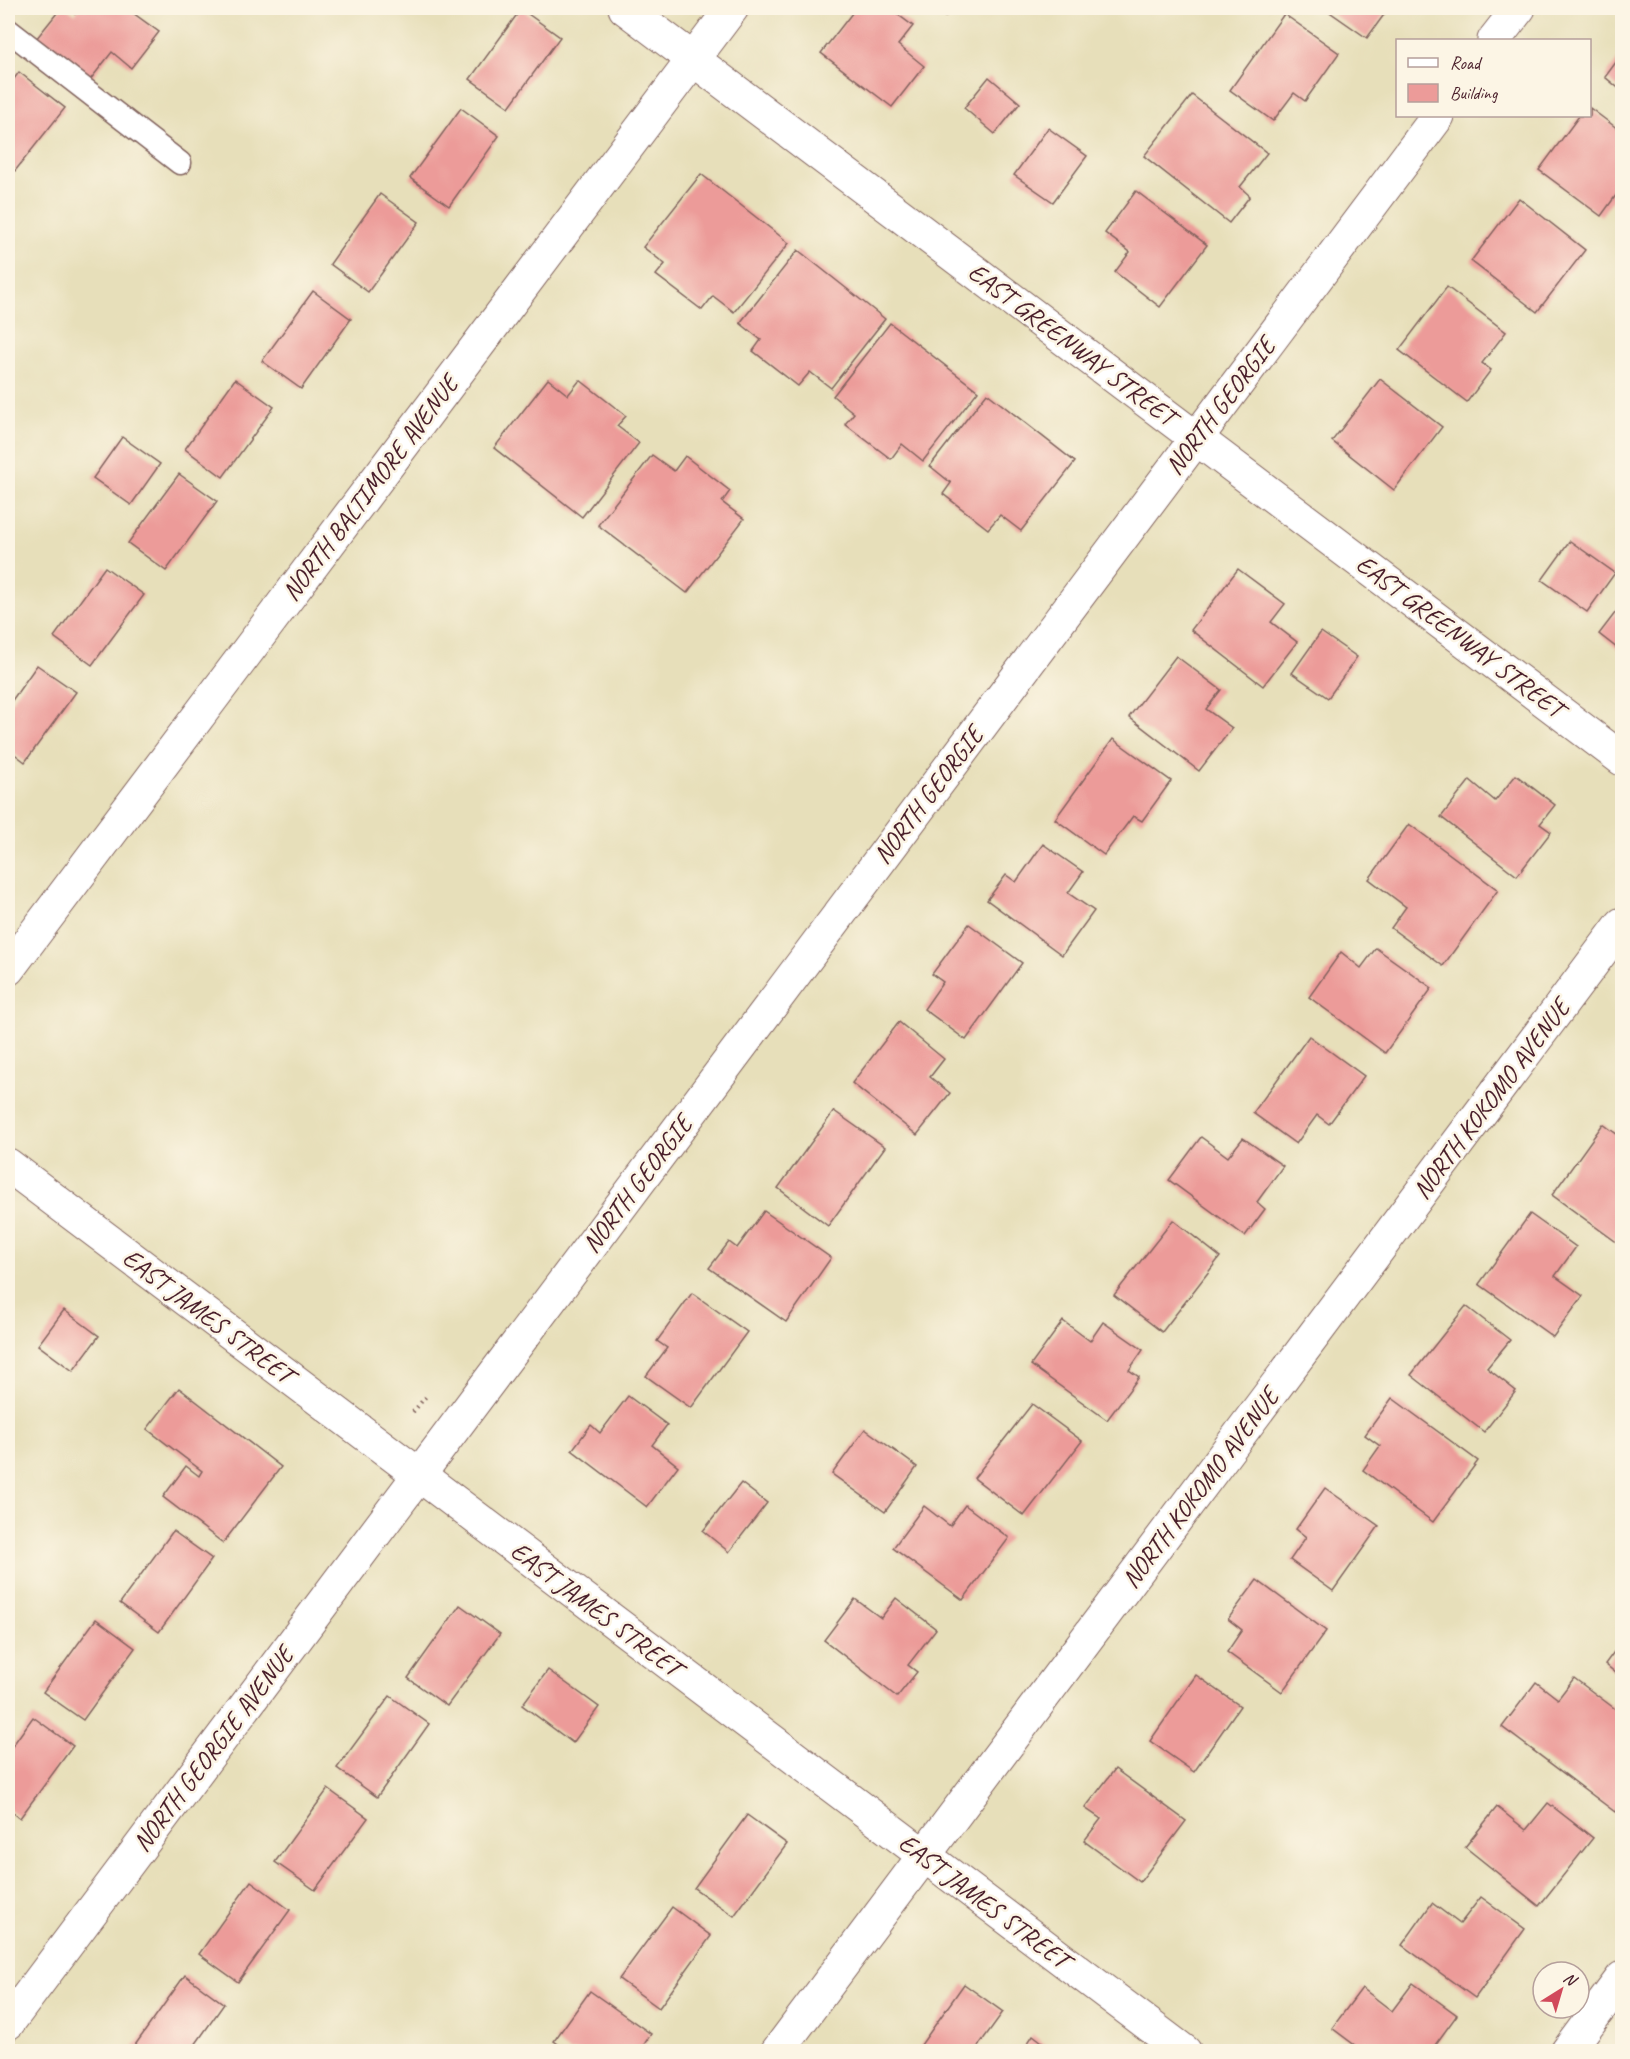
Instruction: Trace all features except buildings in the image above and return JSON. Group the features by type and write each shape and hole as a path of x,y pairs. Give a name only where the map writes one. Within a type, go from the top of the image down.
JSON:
{"street":[{"name":"EAST GREENWAY STREET","path":"625,8 1623,759"},
{"name":"NORTH BALTIMORE AVENUE","path":"8,969 732,8"},
{"path":"1495,39 1519,8"},
{"name":"NORTH GEORGIE","path":"419,1475 1437,117"},
{"name":"NORTH KOKOMO AVENUE","path":"777,2052 1623,924"},
{"name":"EAST JAMES STREET","path":"8,1166 1185,2052"},
{"name":"NORTH GEORGIE AVENUE","path":"8,2023 419,1475"},
{"path":"1567,2052 1623,1978"}],"lane":[{"path":"8,30 180,163"}],"path":[{"path":"413,1412 427,1395"}]}
